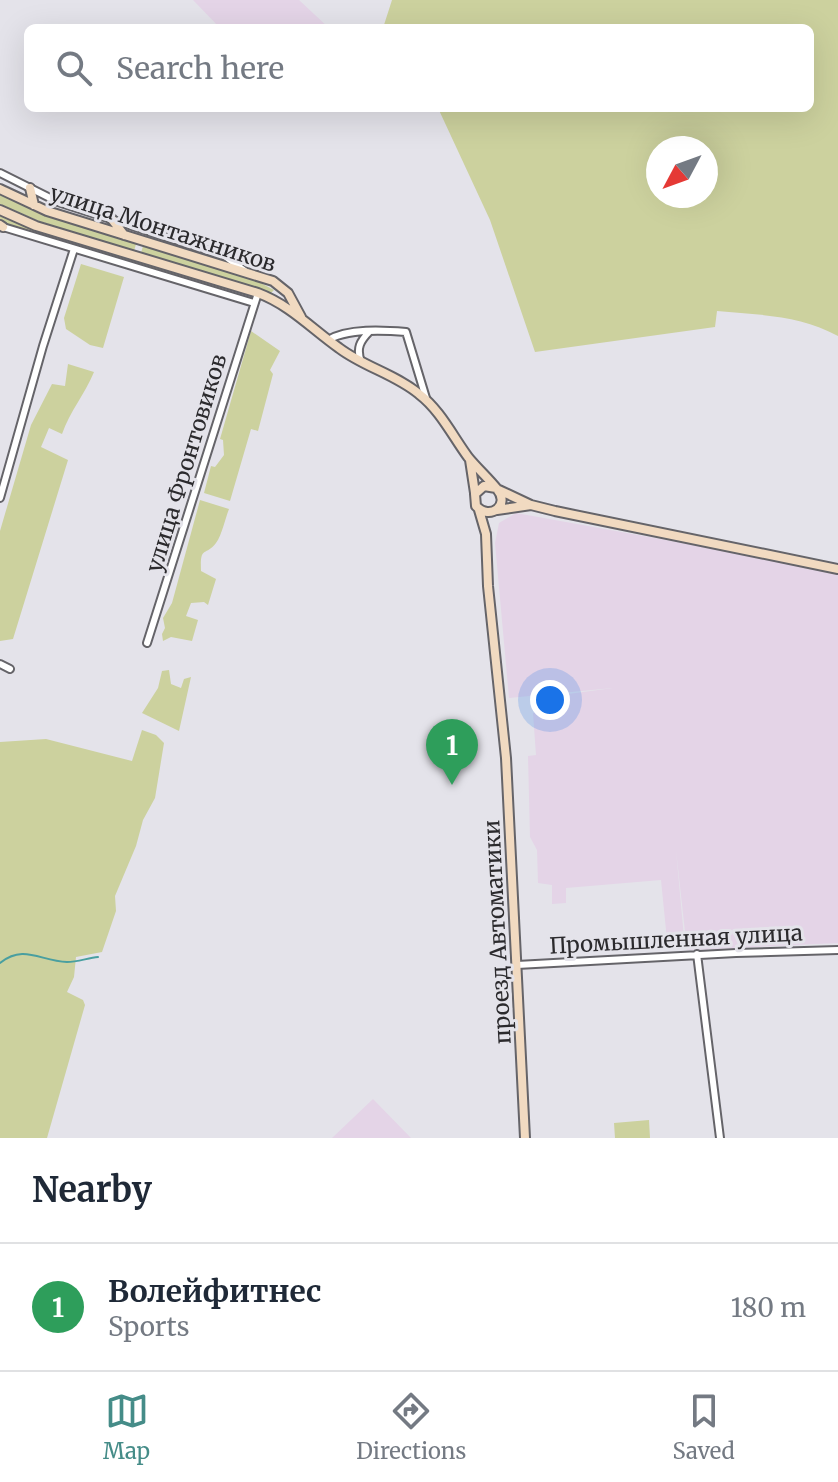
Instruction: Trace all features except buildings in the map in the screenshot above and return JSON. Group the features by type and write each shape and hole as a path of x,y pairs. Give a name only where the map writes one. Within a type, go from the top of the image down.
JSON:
{"main road":[{"path":"30,188 34,205"},
{"name":"улица Монтажников","path":"0,189 34,205 125,236 276,283 288,293 301,317"},
{"name":"улица Монтажников","path":"0,210 36,226 234,286 256,298 269,297 361,362 404,383 427,400 470,459 497,488 531,505 838,569"},
{"path":"111,218 125,236"},
{"path":"134,255 139,249 139,240"},
{"path":"269,297 276,292 276,283"},
{"name":"улица Монтажников","path":"470,459 475,494"},
{"path":"484,486 497,488 502,498 496,511 486,513 478,509 475,494 484,486"},
{"name":"улица Монтажников","path":"496,511 531,505"},
{"name":"проезд Автоматики","path":"478,509 486,534 488,586 507,773 525,1138"},
{"name":"проезд Автоматики","path":"486,534 496,511"}],"street":[{"path":"0,173 58,202 225,256 246,272"},
{"path":"1,226 224,293 256,298"},
{"path":"0,498 41,351 74,249"},
{"path":"224,293 234,286"},
{"name":"улица Фронтовиков","path":"147,643 256,298"},
{"path":"361,362 357,353 359,343 370,331"},
{"path":"328,340 337,335 370,331 406,332 427,400"},
{"path":"0,664 10,669"},
{"name":"Промышленная улица","path":"517,965 697,954 838,950"},
{"path":"697,954 720,1138"}],"shaded area":[{"path":"193,0 299,0 325,24 216,24"},
{"path":"516,513 838,571 838,943 687,950 676,850 684,938 667,940 661,880 566,888 566,903 552,904 552,885 538,883 537,850 530,837 528,756 536,755 533,713 554,711 553,696 613,688 509,698 495,543 499,523"},
{"path":"373,1099 411,1138 332,1138"}],"green space":[{"path":"392,0 838,0 838,336 794,320 717,311 715,327 535,352 490,220 440,112 814,112 814,24 384,24"},
{"path":"0,192 41,213 136,244 134,251 39,221 0,204"},
{"path":"0,214 28,227 223,286 219,288 9,225 0,219"},
{"path":"143,246 255,280 274,290 271,293 141,253"},
{"path":"81,264 124,277 103,348 90,345 66,329 64,318"},
{"path":"251,331 280,351 270,370 273,374 258,431 251,429 230,501 204,493 211,466 215,467 224,455 223,440 220,439"},
{"path":"68,364 94,372 62,434 49,428 41,447 68,460 13,639 0,641 0,531 31,425 52,384 65,386"},
{"path":"200,500 229,509 218,540 201,558 201,571 216,579 208,605 204,602 191,603 186,616 198,620 192,641 171,637 163,641 163,618 172,603"},
{"path":"169,670 171,684 181,688 184,679 191,677 179,731 142,713 158,688 162,671"},
{"path":"142,730 156,735 164,743 155,798 143,820 136,846 115,896 116,911 102,952 76,957 74,977 67,992 83,1000 85,1005 47,1138 0,1138 0,742 46,739 132,761"},
{"path":"649,1120 650,1138 615,1138 614,1123"}],"waterway":[{"path":"0,963 9,957 25,954 67,962 98,957"}],"place":[{"name":"Волейфитнес","path":"452,785"}]}
